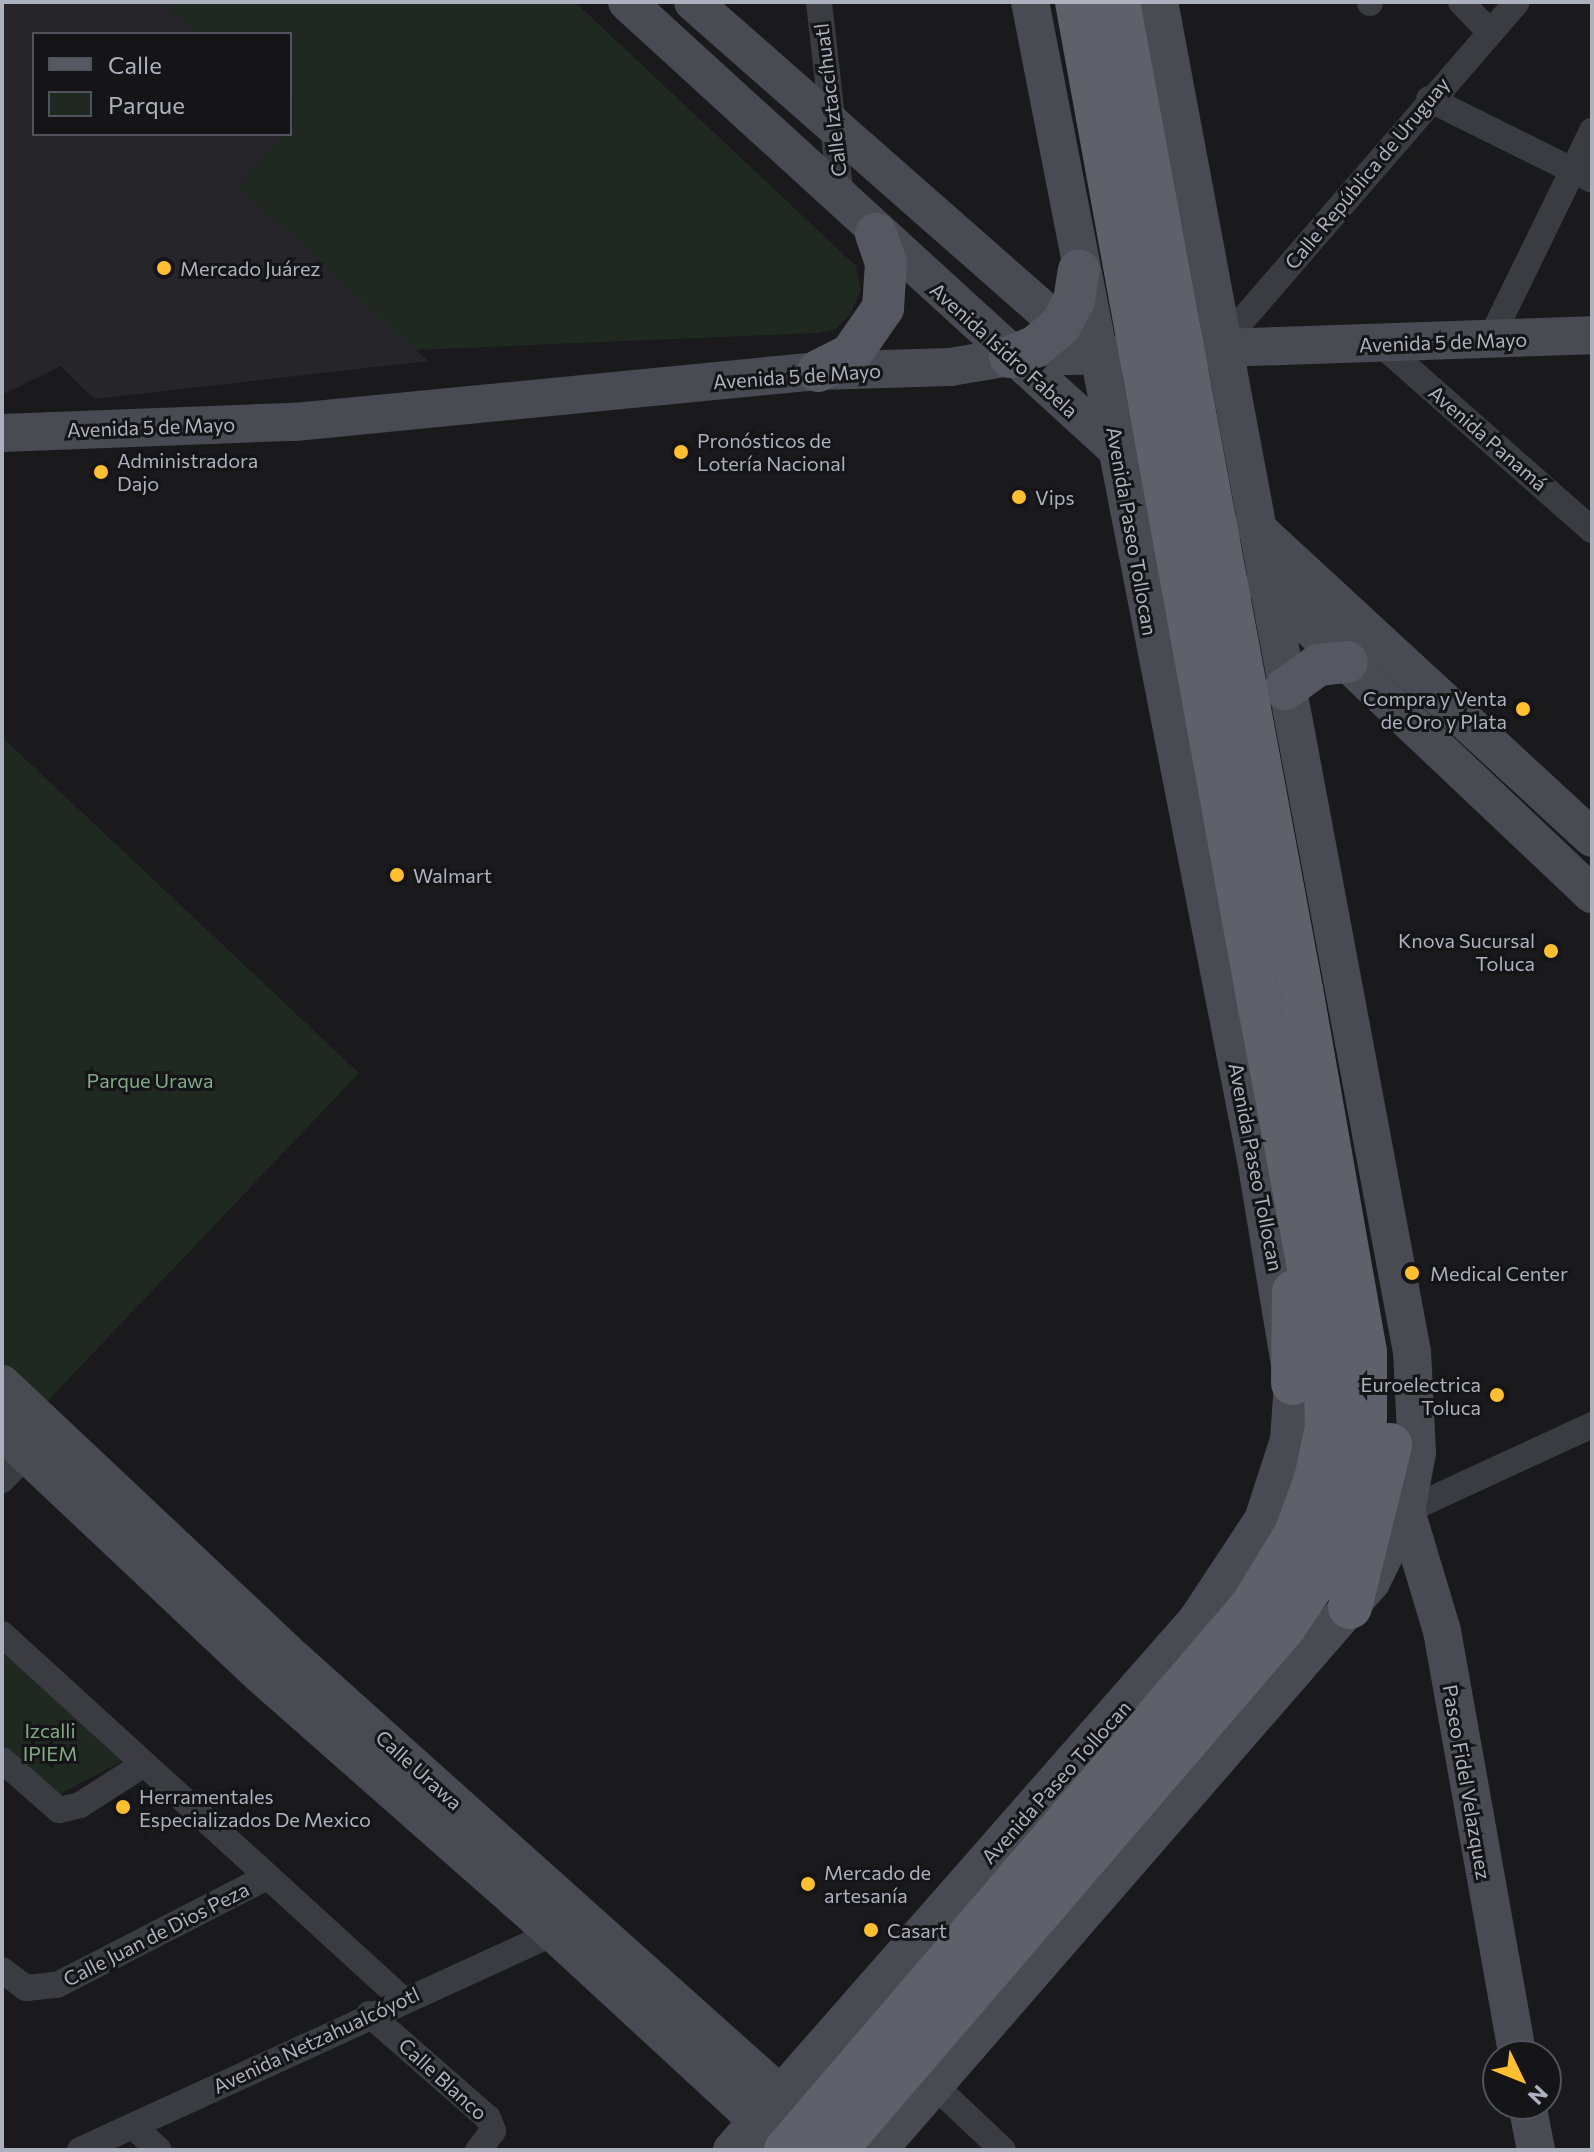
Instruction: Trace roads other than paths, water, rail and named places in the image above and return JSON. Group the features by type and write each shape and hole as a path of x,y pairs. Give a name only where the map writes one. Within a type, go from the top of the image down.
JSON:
{"highway":[{"name":"Avenida Paseo Tollocan","path":"835,2150 1284,1627 1315,1581 1336,1480 1327,1427 1328,1376 1077,2"},
{"name":"Avenida Paseo Tollocan","path":"779,2129 1252,1606 1296,1534 1336,1480 1365,1418 1365,1352 1118,2"},
{"path":"1293,1383 1295,1189"},
{"path":"1350,1607 1390,1451 1389,1409 1365,1352"}],"main road":[{"name":"Avenida Isidro Fabela","path":"627,2 841,197 876,234 1010,357 1119,451 1592,894"},
{"path":"693,2 835,131 1098,357 1257,530 1592,838"},
{"name":"Avenida Paseo Tollocan","path":"732,2150 779,2129 848,2015 1180,1643 1233,1571 1275,1493 1289,1440 1293,1383 1256,1160 1159,674 1119,451 1077,258 1030,2"},
{"path":"878,2150 1371,1582 1406,1511 1417,1453 1412,1352 1220,346 1203,225 1159,2"},
{"path":"1010,357 1036,346 1060,326 1074,301 1077,258 1110,276 1141,279 1180,262 1203,225"},
{"path":"818,371 865,340 883,308 886,263 876,234"},
{"name":"Avenida 5 de Mayo","path":"2,433 380,416 818,371 950,367 1010,357 1098,357 1220,346 1383,346 1592,335"},
{"path":"1159,674 1176,647 1212,630 1257,637 1283,673"},
{"path":"1283,673 1347,662"},
{"name":"Calle Urawa","path":"2,1384 20,1449 270,1683 779,2129 843,2150"},
{"name":"Calle Urawa","path":"20,1449 285,1651 779,2129"},
{"name":"Paseo Fidel Velazquez","path":"1406,1511 1442,1631 1515,2040"},
{"path":"1005,1839 1016,1837 1046,1847 1067,1870 1076,1900 1071,1930"},
{"path":"848,2015 841,2049 845,2065 863,2084 898,2096 935,2086"},
{"path":"1530,2120 1536,2150"}],"street":[{"name":"Calle Iztaccíhuatl","path":"819,2 841,197"},
{"path":"1461,2 1490,32"},
{"name":"Calle República de Uruguay","path":"1220,346 1429,99 1517,2"},
{"path":"1429,99 1582,175"},
{"path":"1490,340 1582,175 1592,131"},
{"name":"Avenida Panamá","path":"1383,346 1592,530"},
{"path":"1406,1511 1587,1435"},
{"path":"2,1634 402,1999"},
{"path":"2,1760 59,1810 80,1805 144,1764"},
{"name":"Calle Juan de Dios Peza","path":"2,1970 26,1988 57,1985 267,1877"},
{"name":"Avenida Netzahualcóyotl","path":"94,2146 369,2014 554,1933"},
{"name":"Calle Blanco","path":"369,2014 488,2118 493,2131 478,2150"},
{"path":"935,2086 1003,2150"},
{"path":"133,2126 159,2150"}],"place":[{"name":"Mercado Juárez","path":"164,268"},
{"name":"Pronósticos de Lotería Nacional","path":"681,452"},
{"name":"Administradora Dajo","path":"101,472"},
{"name":"Vips","path":"1019,497"},
{"name":"Compra y Venta de Oro y Plata","path":"1523,709"},
{"name":"Walmart","path":"397,875"},
{"name":"Knova Sucursal Toluca","path":"1551,951"},
{"name":"Medical Center","path":"1412,1273"},
{"name":"Euroelectrica Toluca","path":"1497,1395"},
{"name":"Herramentales Especializados De Mexico","path":"123,1807"},
{"name":"Mercado de artesanía","path":"808,1884"},
{"name":"Casart","path":"871,1930"}],"park label":[{"name":"Parque Urawa","path":"150,1080"},
{"name":"Izcalli IPIEM","path":"50,1742"}]}
